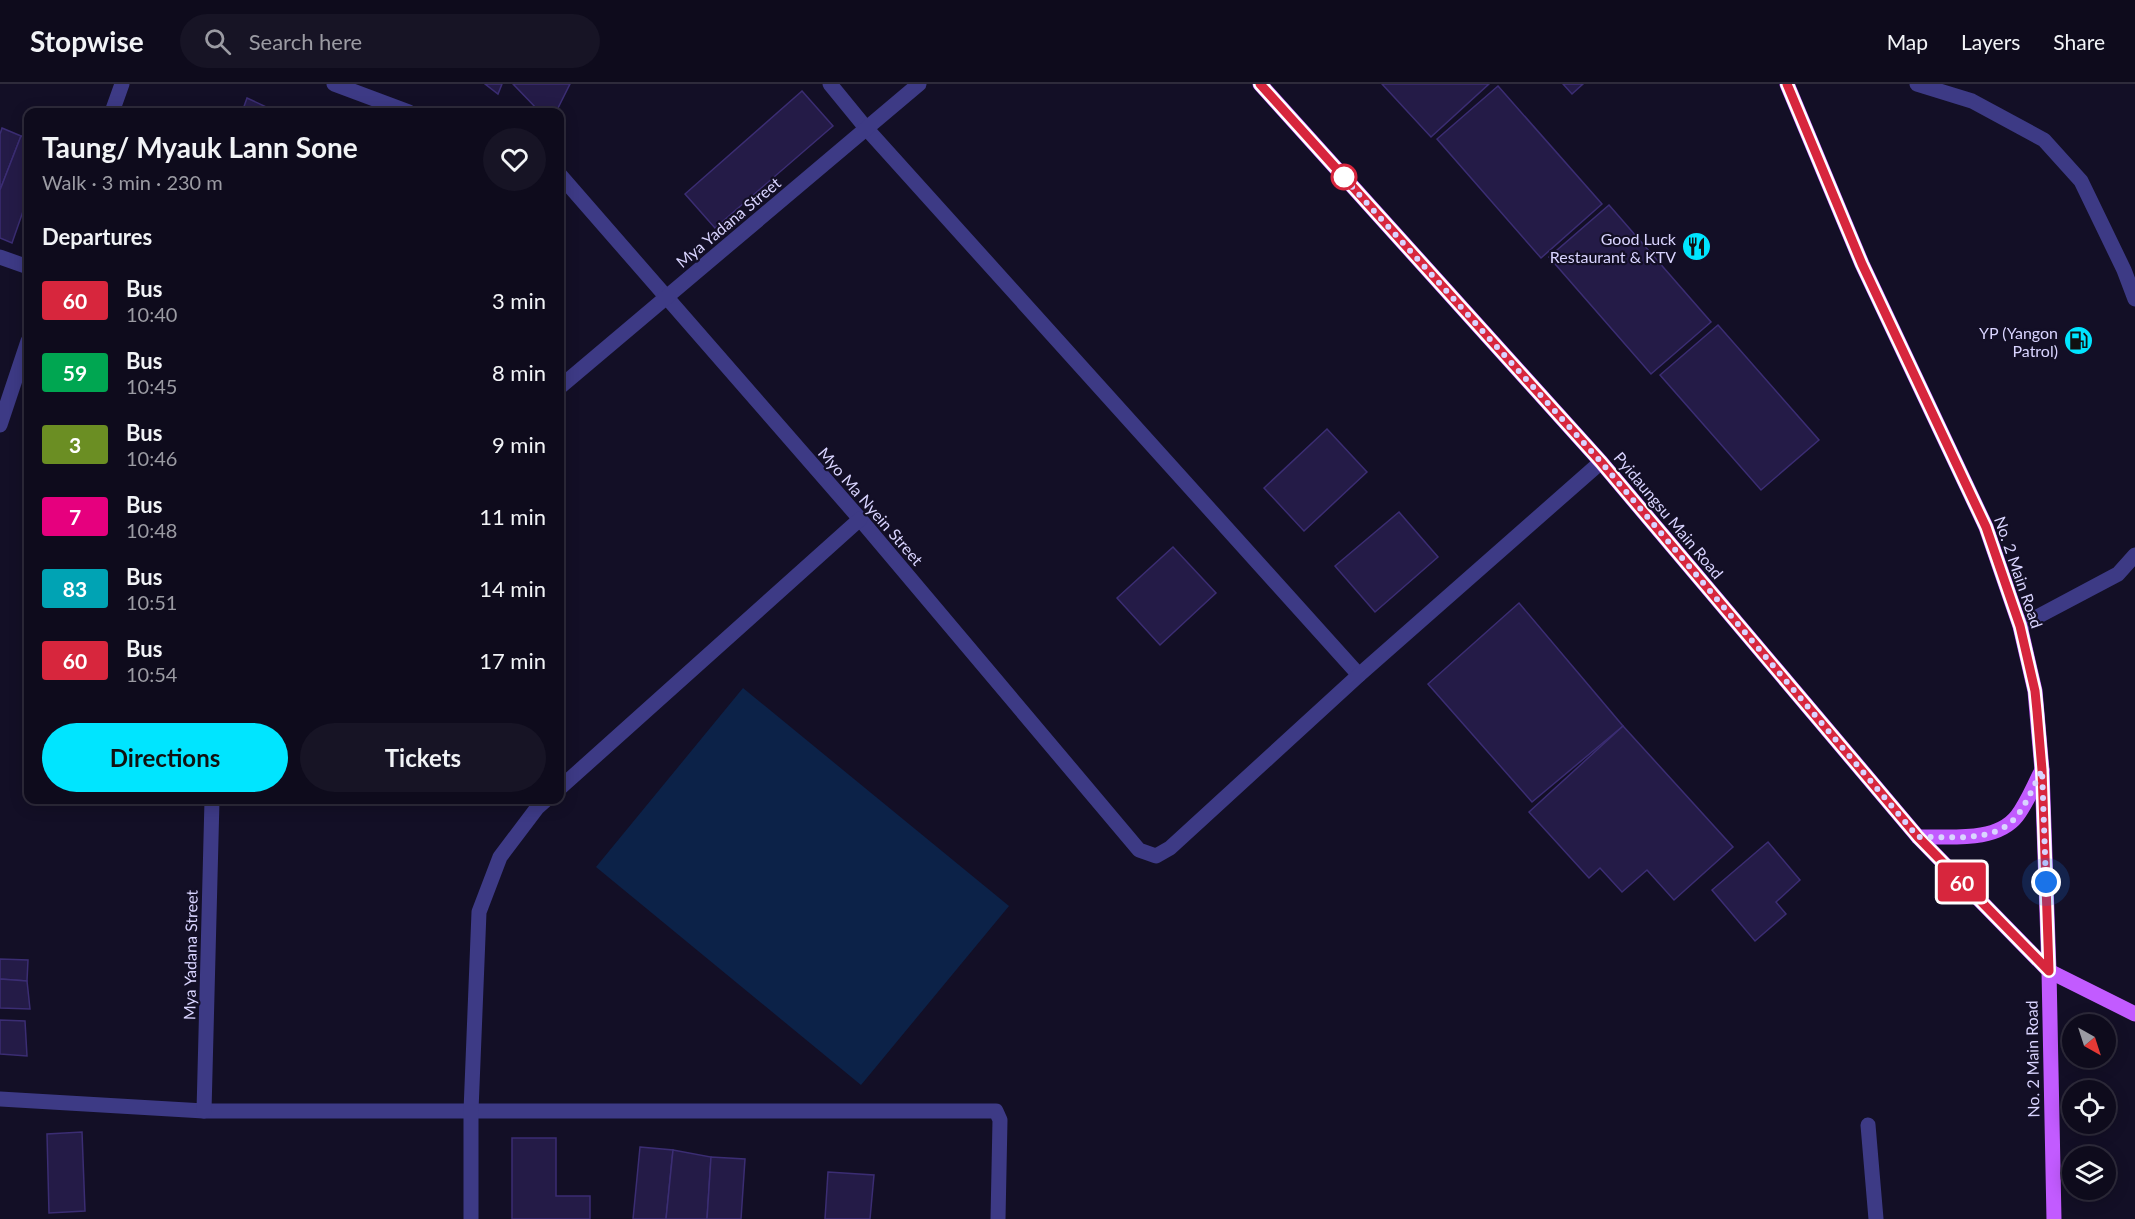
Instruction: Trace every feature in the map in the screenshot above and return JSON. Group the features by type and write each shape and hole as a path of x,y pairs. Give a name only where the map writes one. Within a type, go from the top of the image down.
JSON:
{"main road":[{"name":"Pyidaungsu Main Road","path":"1260,84 1601,462 1918,837 2049,971 2135,1014"},
{"name":"No. 2 Main Road","path":"1787,84 1862,264 1986,527 2020,626 2035,691 2042,770 2054,1219"},
{"path":"1918,837 1976,836 1994,832 2016,817 2042,770"}],"street":[{"path":"114,108 123,84"},
{"path":"334,84 398,108"},
{"path":"830,84 866,128 1359,675 1601,462"},
{"name":"Mya Yadana Street","path":"564,384 919,84"},
{"path":"1917,84 1972,101 2043,140 2081,181 2124,270 2135,299"},
{"name":"Myo Ma Nyein Street","path":"564,180 860,519 1139,850 1156,856 1170,848 1359,675"},
{"path":"0,257 24,266"},
{"path":"0,425 24,353"},
{"path":"564,784 860,519"},
{"path":"2020,626 2118,574 2135,555"},
{"name":"Mya Yadana Street","path":"204,1111 212,804"},
{"path":"471,1219 471,1111 479,912 500,857 542,804"},
{"path":"0,1100 204,1111 996,1111 1000,1120 998,1219"},
{"path":"1868,1125 1876,1219"}],"water":[{"path":"743,688 1009,906 861,1085 596,867"}],"building":[{"path":"485,84 502,84 498,94"},
{"path":"513,84 570,84 558,108 536,108"},
{"path":"1382,84 1489,84 1431,137"},
{"path":"1563,84 1583,84 1572,94"},
{"path":"1498,86 1602,204 1541,258 1437,139"},
{"path":"802,91 833,126 715,228 685,194"},
{"path":"247,98 268,108 243,108"},
{"path":"2,128 21,136 0,190 0,134"},
{"path":"21,136 24,137 24,208 12,243 0,238 0,190"},
{"path":"1609,205 1711,322 1651,374 1549,257"},
{"path":"1718,325 1819,440 1761,490 1660,375"},
{"path":"1327,429 1367,472 1304,531 1264,488"},
{"path":"1399,512 1438,557 1375,612 1335,566"},
{"path":"1173,547 1216,593 1160,645 1117,598"},
{"path":"1519,603 1623,726 1532,802 1428,684"},
{"path":"1623,726 1733,847 1674,900 1647,870 1622,892 1600,868 1589,878 1529,812"},
{"path":"1768,842 1800,880 1776,902 1786,914 1755,941 1712,890"},
{"path":"0,959 28,960 27,981 0,979"},
{"path":"0,979 27,981 30,1009 0,1008"},
{"path":"0,1020 25,1021 27,1056 0,1054"},
{"path":"82,1132 85,1211 49,1213 47,1134"},
{"path":"512,1138 556,1138 556,1196 590,1196 590,1219 512,1219"},
{"path":"640,1147 673,1150 666,1219 633,1219"},
{"path":"673,1150 711,1157 707,1219 666,1219"},
{"path":"711,1157 745,1159 741,1219 707,1219"},
{"path":"828,1172 874,1175 870,1219 825,1219"}],"bus line":[{"name":"60","path":"1260,84 1601,462 1918,837 2049,971 2042,770 2035,691 2020,626 1986,527 1862,264 1787,84"}],"place":[{"name":"Good Luck Restaurant & KTV","path":"1697,247"},
{"name":"YP (Yangon Patrol)","path":"2079,341"}],"route":[{"path":"1344,177 1337,170 1601,462 1918,837 1976,836 1994,832 2016,817 2042,770 2046,882"}]}
